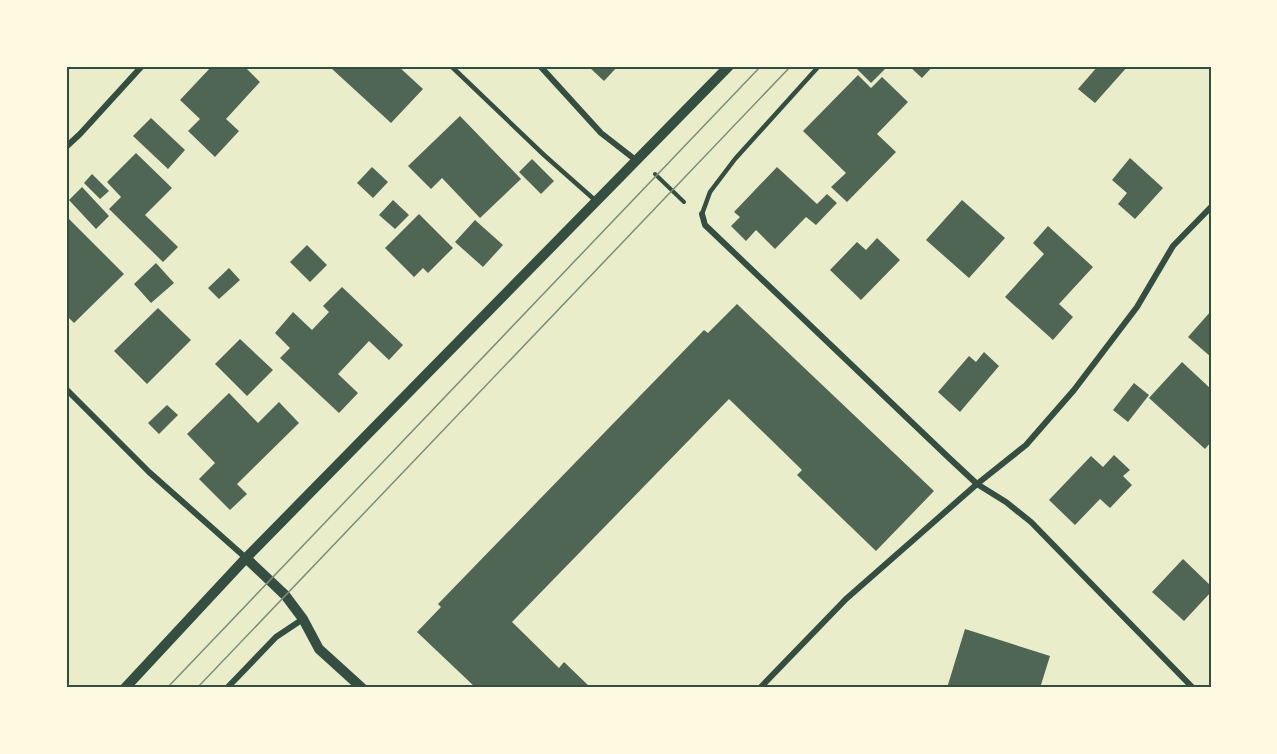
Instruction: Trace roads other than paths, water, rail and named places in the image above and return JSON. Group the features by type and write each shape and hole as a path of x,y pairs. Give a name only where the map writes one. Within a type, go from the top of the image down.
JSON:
{"street":[{"path":"66,147 142,66"},
{"path":"540,66 601,133 637,161"},
{"path":"125,688 246,558 729,66"},
{"path":"760,688 846,599 977,484 1026,445 1074,390 1137,307 1173,246 1211,207"},
{"path":"702,214 705,225 977,484 1006,502 1031,522 1193,688"},
{"path":"66,389 149,472 285,595 303,619 319,649 362,688"},
{"path":"227,688 276,636 303,619"}],"lane":[{"path":"452,66 544,155 597,202"},
{"path":"702,214 710,192 735,159 819,66"}],"tram line":[{"path":"167,688 761,66"},
{"path":"197,688 791,66"}]}
